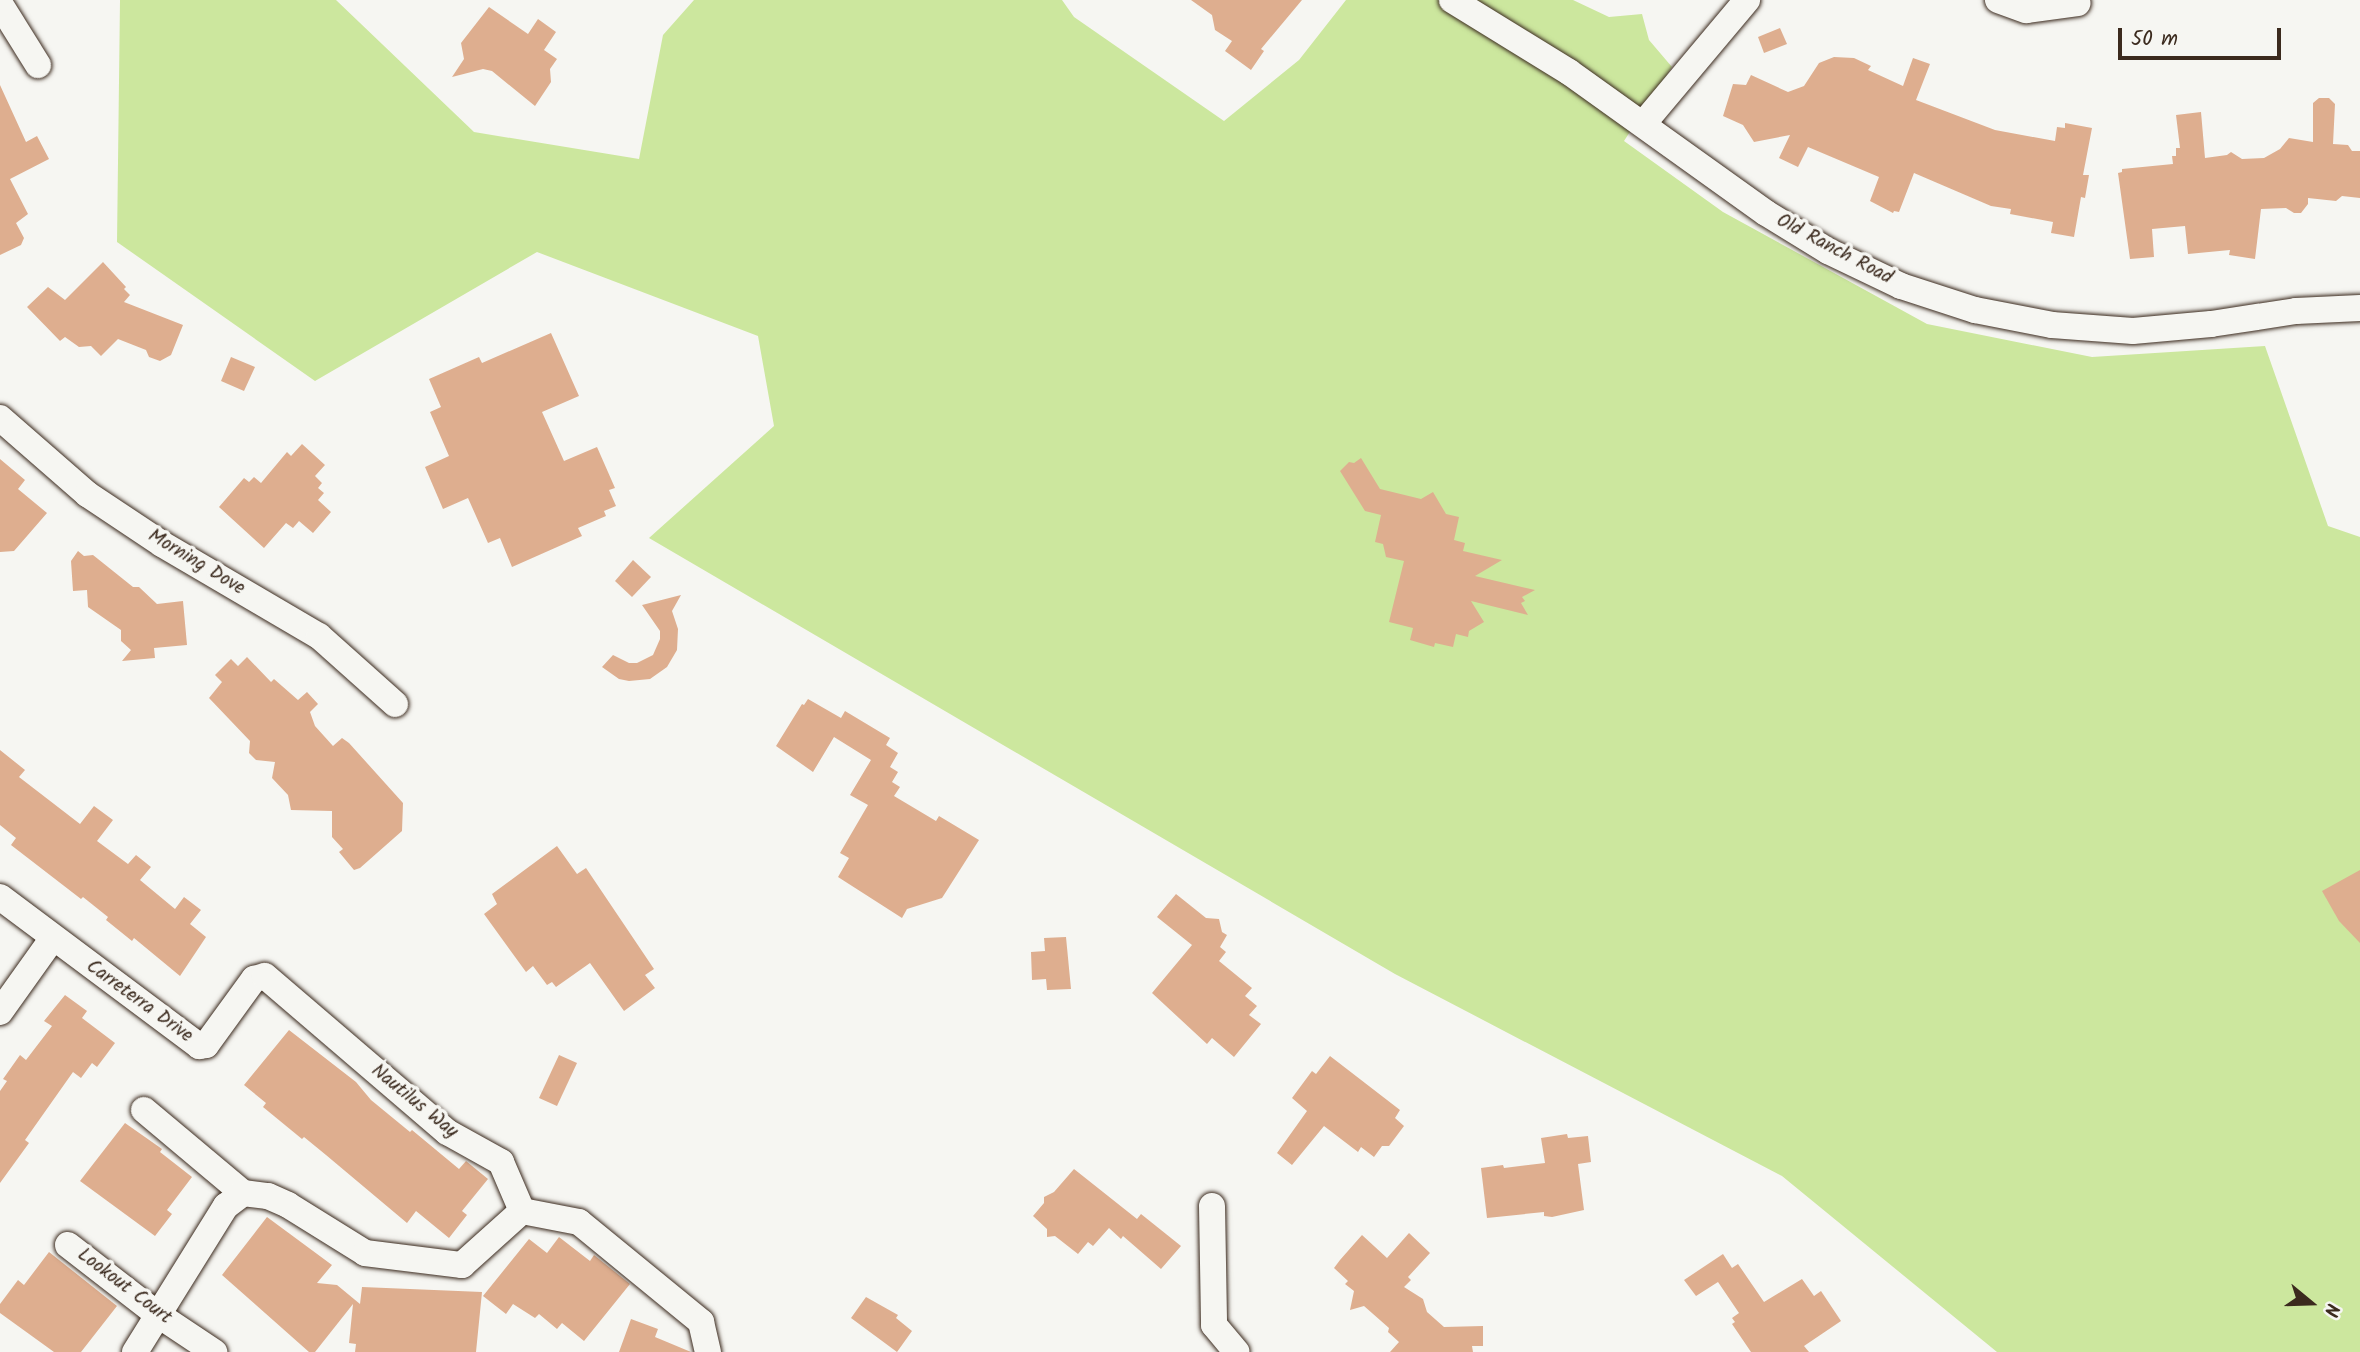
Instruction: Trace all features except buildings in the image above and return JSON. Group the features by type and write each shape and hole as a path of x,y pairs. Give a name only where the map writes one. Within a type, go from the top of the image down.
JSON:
{"street":[{"name":"Old Ranch Road","path":"1452,0 1525,43 1766,213 1828,251 1901,286 1975,310 2052,325 2133,331 2211,324 2296,311 2360,308"},
{"path":"1643,124 1747,0"},
{"path":"1998,0 2026,10 2078,3"},
{"path":"0,4 38,65"},
{"name":"Morning Dove","path":"0,418 87,494 162,544 319,636 395,704"},
{"name":"Carreterra Drive","path":"0,897 52,939 199,1046 206,1045 254,979 265,975"},
{"path":"0,1012 52,939"},
{"name":"Nautilus Way","path":"265,975 447,1132 500,1162 522,1211"},
{"path":"144,1110 243,1193 268,1196 288,1205 365,1253 463,1265 522,1211 579,1222 701,1322 708,1352"},
{"path":"135,1352 226,1206 243,1193"},
{"path":"1212,1206 1214,1325 1237,1352"},
{"name":"Lookout Court","path":"68,1245 157,1314 214,1352"}],"green space":[{"path":"120,0 336,0 474,132 639,159 663,35 694,0 1062,0 1074,17 1224,121 1299,60 1346,0 1573,0 1609,17 1642,14 1649,40 1672,67 1624,141 1723,212 1927,324 2092,357 2265,346 2328,526 2360,537 2360,1352 1997,1352 1782,1176 1395,974 649,538 774,426 758,336 537,252 315,381 117,242"}]}
